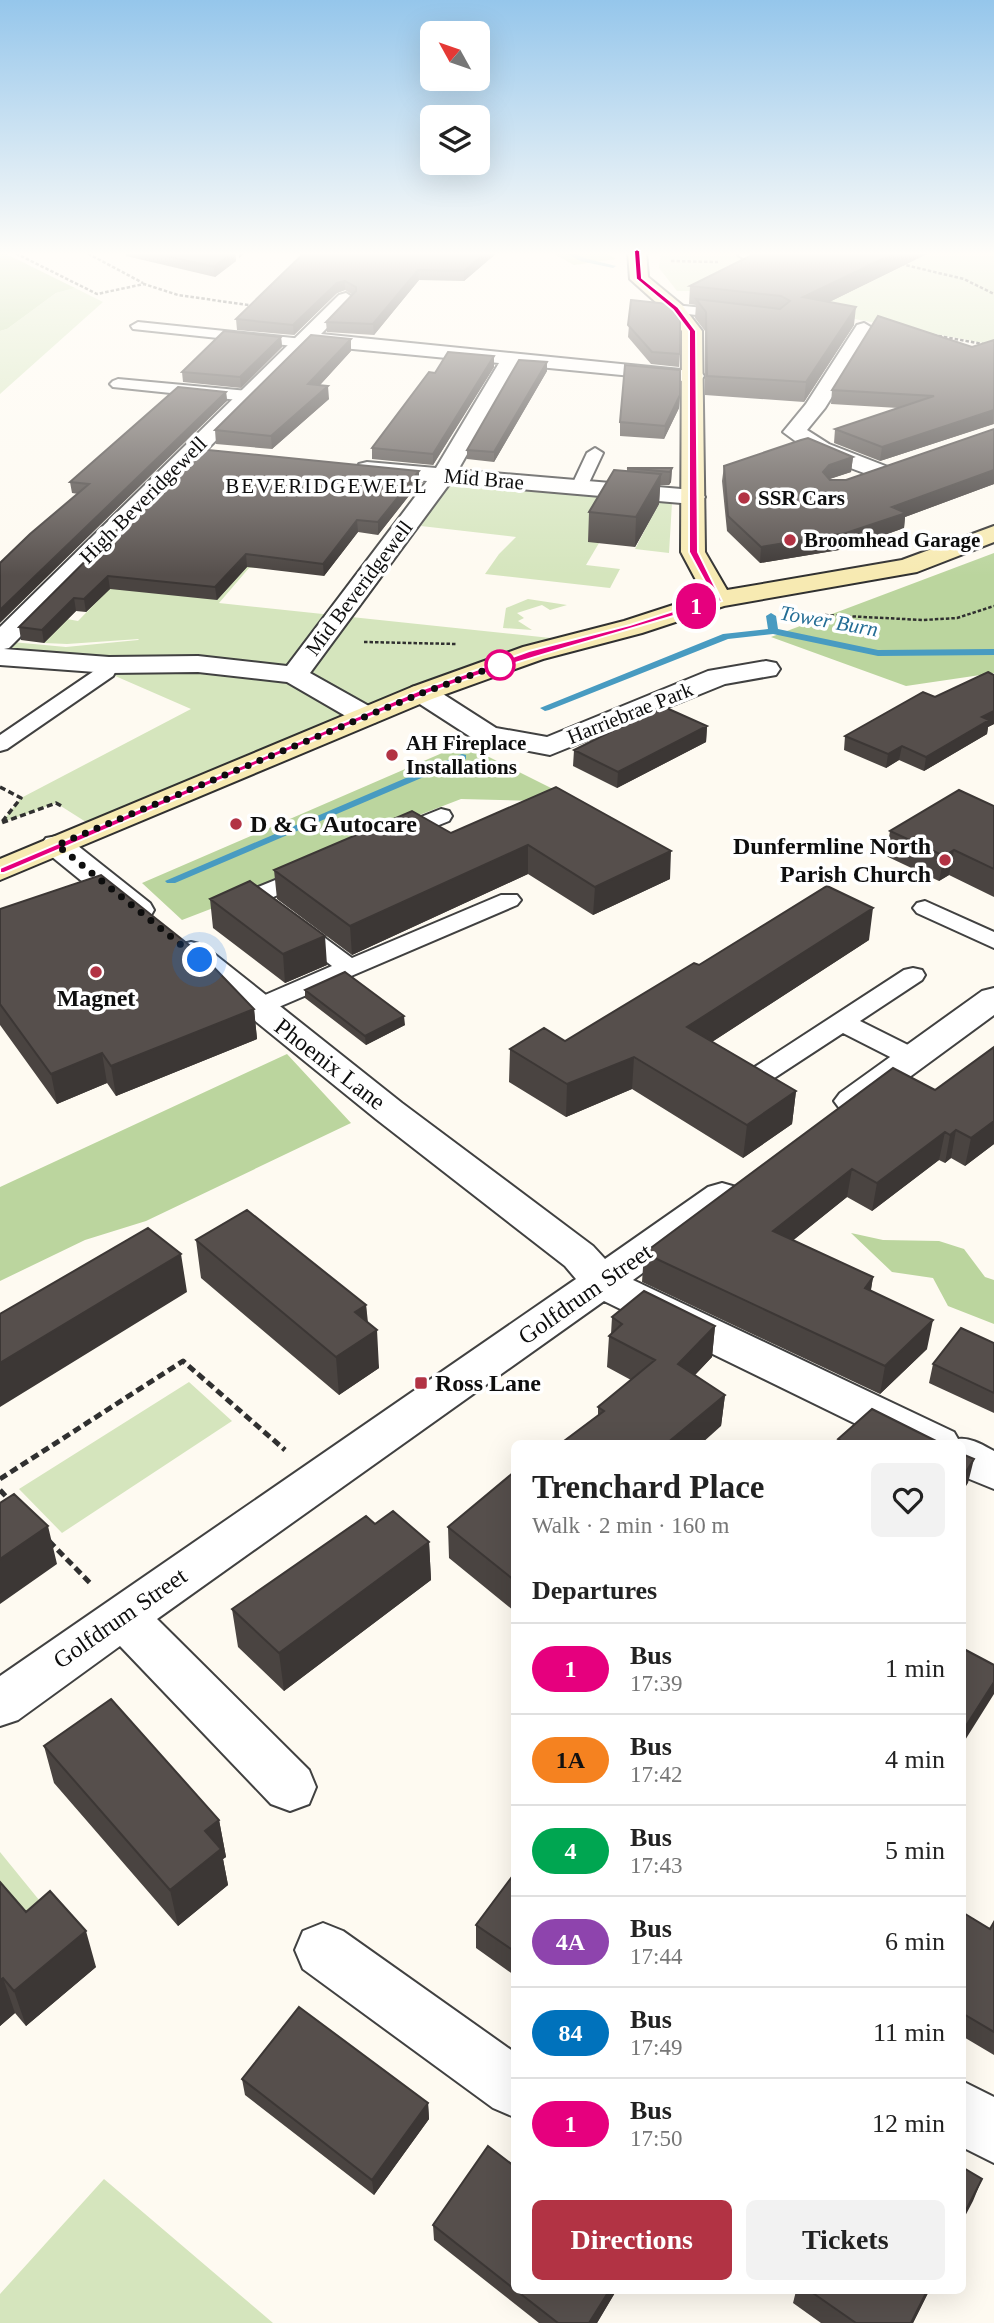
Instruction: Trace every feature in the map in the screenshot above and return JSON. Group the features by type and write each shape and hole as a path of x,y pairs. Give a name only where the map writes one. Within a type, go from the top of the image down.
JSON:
{"main road":[{"path":"693,359 693,552 719,599"},
{"path":"0,870 422,693 533,653 633,627 719,599 908,567 994,533"}],"street":[{"name":"High Beveridgewell","path":"0,642 285,359"},
{"name":"Mid Beveridgewell","path":"294,675 443,476 511,359"},
{"path":"526,359 694,376"},
{"path":"845,359 814,408 794,432 821,449 880,472"},
{"path":"192,451 220,454"},
{"path":"847,484 905,464"},
{"name":"Mid Brae","path":"345,466 693,497"},
{"path":"0,657 109,665 198,664 294,675 366,716"},
{"name":"Harriebrae Park","path":"422,693 486,735 550,746 718,677 766,669"},
{"name":"Phoenix Lane","path":"57,845 90,887 258,1007 579,1256 602,1283"},
{"path":"824,1122 994,998"},
{"name":"Golfdrum Street","path":"0,1704 122,1616 602,1283 746,1178"},
{"path":"602,1283 930,1440"},
{"path":"966,1457 994,1471"},
{"path":"122,1616 290,1787"},
{"path":"323,1950 511,2085"},
{"path":"966,2114 994,2133"}],"lane":[{"path":"117,384 248,396"},
{"path":"579,487 595,453"},
{"path":"0,745 69,700 106,672 109,665"},
{"path":"378,843 441,816"},
{"path":"329,864 254,897 350,968"},
{"path":"258,1007 509,900"},
{"path":"925,908 994,942"},
{"path":"753,1080 913,975"},
{"path":"842,1022 913,1058"}],"path":[{"path":"765,591 786,609 802,614 923,620 957,618 994,606"},
{"path":"0,787 21,798 1,823 56,803 97,829"},
{"path":"0,1479 183,1361 319,1481"},
{"path":"0,1490 19,1510"},
{"path":"47,1539 122,1616"}],"green space":[{"path":"0,359 39,359 0,394"},
{"path":"450,483 626,498 589,541 599,543 586,565 620,569 610,588 485,574 499,554 516,537 421,526"},
{"path":"660,501 672,503 669,553 635,549"},
{"path":"994,553 994,673 906,686 771,637"},
{"path":"268,566 249,568 219,603 579,641 97,829 56,803 1,823 21,798 191,709 106,672 0,657 1,641 66,647 138,640 44,643 67,619 78,621 109,589 144,568"},
{"path":"528,599 567,605 550,610 542,605 517,613 524,618 518,621 532,630 503,628 506,608"},
{"path":"463,744 579,802 461,799 344,844 221,905 182,920 142,883"},
{"path":"287,1054 351,1123 146,1221 85,1240 0,1281 0,1187"},
{"path":"851,1233 883,1240 939,1241 964,1249 985,1277 994,1280 994,1324 948,1306 933,1278 892,1272"},
{"path":"189,1382 232,1421 62,1533 19,1489"},
{"path":"0,1852 61,1927 0,1924"},
{"path":"104,2179 273,2323 0,2323 0,2294"}],"building":[{"path":"195,359 258,359 240,377 182,372"},
{"path":"286,359 332,359 308,384 328,386 271,436 215,430"},
{"path":"443,359 492,359 433,454 372,448 429,372 435,373"},
{"path":"707,359 821,359 806,382 707,376"},
{"path":"851,359 994,359 994,410 882,447 835,429 934,396 832,390"},
{"path":"519,360 547,362 494,452 467,450"},
{"path":"625,365 680,370 680,395 665,426 620,422"},
{"path":"178,387 226,392 0,610 0,563 89,484 70,482"},
{"path":"994,429 994,470 892,507 906,513 846,533 761,547 728,516 724,466 801,440 808,438 853,457 829,465 823,472 830,480 846,480"},
{"path":"198,449 419,471 378,522 357,520 323,564 246,554 215,587 108,576 84,599 74,598 42,630 19,627"},
{"path":"627,468 672,468 670,472"},
{"path":"614,470 661,474 636,517 589,512"},
{"path":"988,672 994,675 994,711 982,717 989,720 926,757 902,746 888,754 845,736 923,692 935,697"},
{"path":"662,706 707,726 618,772 574,750"},
{"path":"556,787 671,851 595,887 528,845 350,926 274,870 412,811 451,833"},
{"path":"959,790 994,806 994,869 954,850 944,856 890,831"},
{"name":"Magnet","path":"101,875 203,956 254,1009 111,1066 102,1053 51,1074 0,1004 0,909"},
{"path":"250,881 325,936 283,954 210,899"},
{"path":"827,886 873,908 687,1027 796,1091 747,1125 634,1057 567,1084 510,1049 544,1028 565,1041 694,963 699,965"},
{"path":"345,972 404,1016 365,1036 305,990"},
{"path":"994,1047 994,1121 971,1138 956,1130 950,1135 945,1132 877,1183 852,1169 773,1231 873,1277 865,1288 933,1320 885,1366 644,1253 893,1068 935,1090"},
{"path":"247,1210 366,1305 355,1312 377,1330 336,1357 196,1240"},
{"path":"148,1228 181,1254 0,1363 0,1314"},
{"path":"644,1291 715,1326 678,1364 725,1395 671,1440 565,1440 604,1411 598,1407 655,1360 609,1336 622,1324 612,1317"},
{"path":"961,1328 994,1343 994,1393 933,1364"},
{"path":"872,1409 934,1440 840,1440"},
{"path":"966,1456 974,1459 966,1472"},
{"path":"511,1474 511,1578 448,1527"},
{"path":"14,1494 48,1526 0,1559 0,1503"},
{"path":"393,1511 429,1542 279,1653 232,1609 366,1516 375,1524"},
{"path":"966,1650 994,1665 994,1682 966,1726"},
{"path":"111,1699 219,1820 205,1831 221,1849 170,1890 44,1746"},
{"path":"511,1878 511,1949 476,1925"},
{"path":"0,1882 26,1912 50,1891 86,1931 14,1991 3,1978 0,1980"},
{"path":"966,1914 990,1929 994,1922 994,2032 966,2015"},
{"path":"299,2007 428,2103 372,2180 242,2079"},
{"path":"488,2146 511,2164 511,2287 433,2225"},
{"path":"966,2169 982,2179 966,2210"},
{"path":"521,2294 607,2294 589,2323 558,2323"},
{"path":"814,2294 926,2294 911,2323 856,2323"}],"waterway":[{"path":"771,616 773,631"},
{"name":"Tower Burn","path":"545,708 726,636 773,631"},
{"name":"Tower Burn","path":"773,631 878,653 994,652"},
{"name":"Tower Burn","path":"171,881 462,757"}],"bus line":[{"name":"1","path":"0,870 422,693 533,653 633,627 719,599 693,552 693,359"}],"place":[{"name":"SSR Cars","path":"744,498"},
{"name":"Broomhead Garage","path":"790,540"},
{"name":"AH Fireplace Installations","path":"392,755"},
{"name":"D & G Autocare","path":"236,824"},
{"name":"Dunfermline North Parish Church","path":"945,860"},
{"name":"Magnet","path":"96,972"},
{"name":"Ross Lane","path":"421,1383"}],"district":[{"name":"BEVERIDGEWELL","path":"327,486"}],"route":[{"path":"200,960 57,845 422,693 510,661 500,665"}]}
